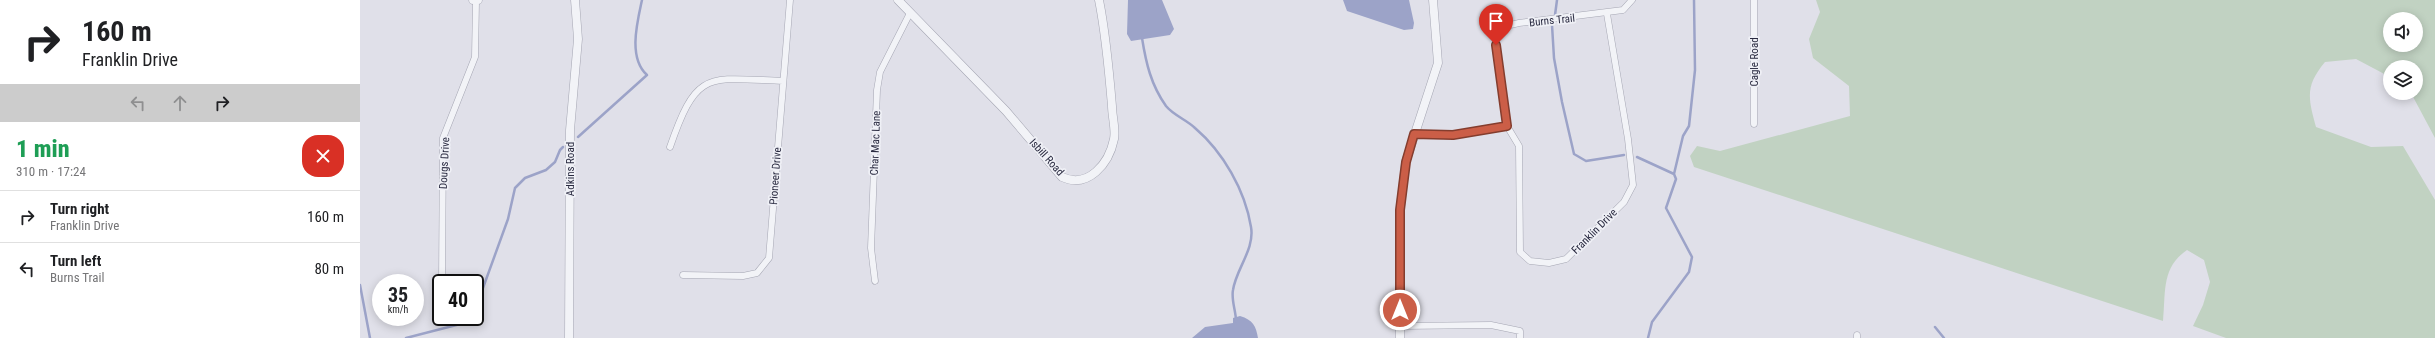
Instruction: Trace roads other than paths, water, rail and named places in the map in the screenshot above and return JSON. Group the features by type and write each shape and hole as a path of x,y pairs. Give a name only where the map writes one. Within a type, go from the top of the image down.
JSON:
{"street":[{"name":"Dougs Drive","path":"442,274 444,138 474,57 476,0"},
{"name":"Adkins Road","path":"569,338 570,130 578,39 575,0"},
{"name":"Pioneer Drive","path":"683,275 743,276 757,272 769,258 790,0"},
{"name":"Isbill Road","path":"898,0 1006,111 1062,177 1071,181 1081,181 1092,177 1105,160 1114,139 1105,30 1099,0"},
{"path":"1400,338 1400,210 1406,162 1438,63 1433,0"},
{"path":"1606,14 1623,10 1632,0"},
{"name":"Cagle Road","path":"1754,0 1754,124"},
{"name":"Char Mac Lane","path":"875,281 871,248 877,90 880,72 910,13"},
{"name":"Burns Trail","path":"1507,126 1496,45 1499,30 1519,23 1606,14"},
{"name":"Franklin Drive","path":"1507,126 1520,146 1520,252 1530,261 1549,263 1566,259 1624,202 1633,185 1628,139 1606,14"},
{"path":"670,147 682,111 703,85 718,79 783,81"},
{"path":"1414,134 1453,135 1507,126"},
{"path":"1400,326 1491,325 1520,335"}],"water":[{"path":"1128,0 1162,0 1174,29 1170,35 1131,41 1127,34"},
{"path":"1343,0 1409,0 1414,23 1413,29 1404,30 1347,11"},
{"path":"1240,316 1248,319 1253,324 1258,338 1192,338 1205,327 1233,323 1233,318"}],"waterway":[{"path":"578,137 647,75 641,68 636,50 636,29 642,0"},
{"path":"1555,15 1557,0"},
{"path":"1648,338 1652,322 1689,272 1692,257 1666,208 1676,179 1674,174 1683,136 1689,126 1695,70 1694,0"},
{"path":"1552,25 1554,58 1574,154 1586,161 1624,155"},
{"path":"1142,38 1150,74 1156,90 1166,106 1176,115 1192,125 1215,148 1231,173 1244,199 1251,227 1251,235 1248,251 1233,290 1236,321"},
{"path":"484,285 508,219 515,188 525,178 546,170 555,162 560,150 563,147"},
{"path":"1637,157 1674,174"},
{"path":"360,285 370,338"},
{"path":"406,338 453,326"},
{"path":"1935,327 1944,338"}]}
